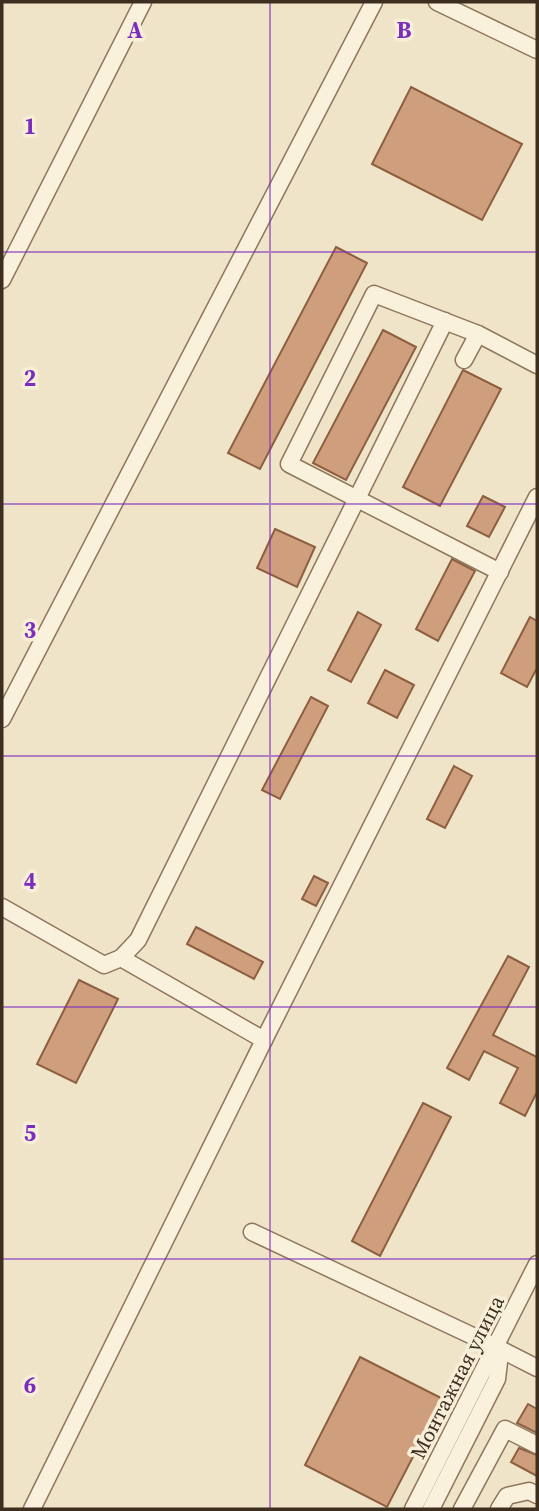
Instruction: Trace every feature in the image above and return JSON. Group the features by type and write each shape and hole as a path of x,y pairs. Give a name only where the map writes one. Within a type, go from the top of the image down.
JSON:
{"street":[{"path":"2,280 143,2"},
{"path":"2,719 374,2"},
{"path":"437,2 537,50"},
{"path":"500,572 289,464 374,294 478,334 537,365"},
{"path":"2,906 104,965 121,958 138,940 445,321"},
{"path":"464,360 478,334"},
{"path":"32,1509 537,497"},
{"path":"121,958 264,1040"},
{"path":"252,1232 537,1368"},
{"name":"Монтажная улица","path":"413,1509 537,1264"},
{"path":"431,1509 497,1378 499,1362 496,1347"},
{"path":"462,1509 505,1429 537,1445"},
{"path":"499,1509 507,1496 529,1491 537,1495"}],"building":[{"path":"411,87 522,144 482,220 372,164"},
{"path":"336,247 367,263 260,469 228,453"},
{"path":"383,330 416,347 346,480 313,463"},
{"path":"463,370 501,389 440,506 403,487"},
{"path":"483,496 505,507 489,537 467,526"},
{"path":"275,529 315,547 297,587 257,568"},
{"path":"452,559 475,571 438,641 416,629"},
{"path":"358,612 381,625 351,682 328,670"},
{"path":"530,617 537,621 537,668 527,687 501,673"},
{"path":"385,670 414,685 397,718 368,703"},
{"path":"311,697 328,706 280,799 262,790"},
{"path":"454,766 472,776 445,828 427,819"},
{"path":"314,876 328,883 316,906 302,899"},
{"path":"196,927 263,962 254,979 187,944"},
{"path":"508,956 529,967 493,1035 537,1057 537,1092 525,1116 500,1103 518,1068 484,1051 469,1080 447,1068"},
{"path":"79,980 118,999 76,1083 37,1064"},
{"path":"423,1103 451,1117 380,1256 352,1241"},
{"path":"360,1357 443,1399 387,1507 305,1465"},
{"path":"528,1404 537,1409 537,1433 517,1423"},
{"path":"519,1448 537,1455 537,1476 511,1462"}]}
